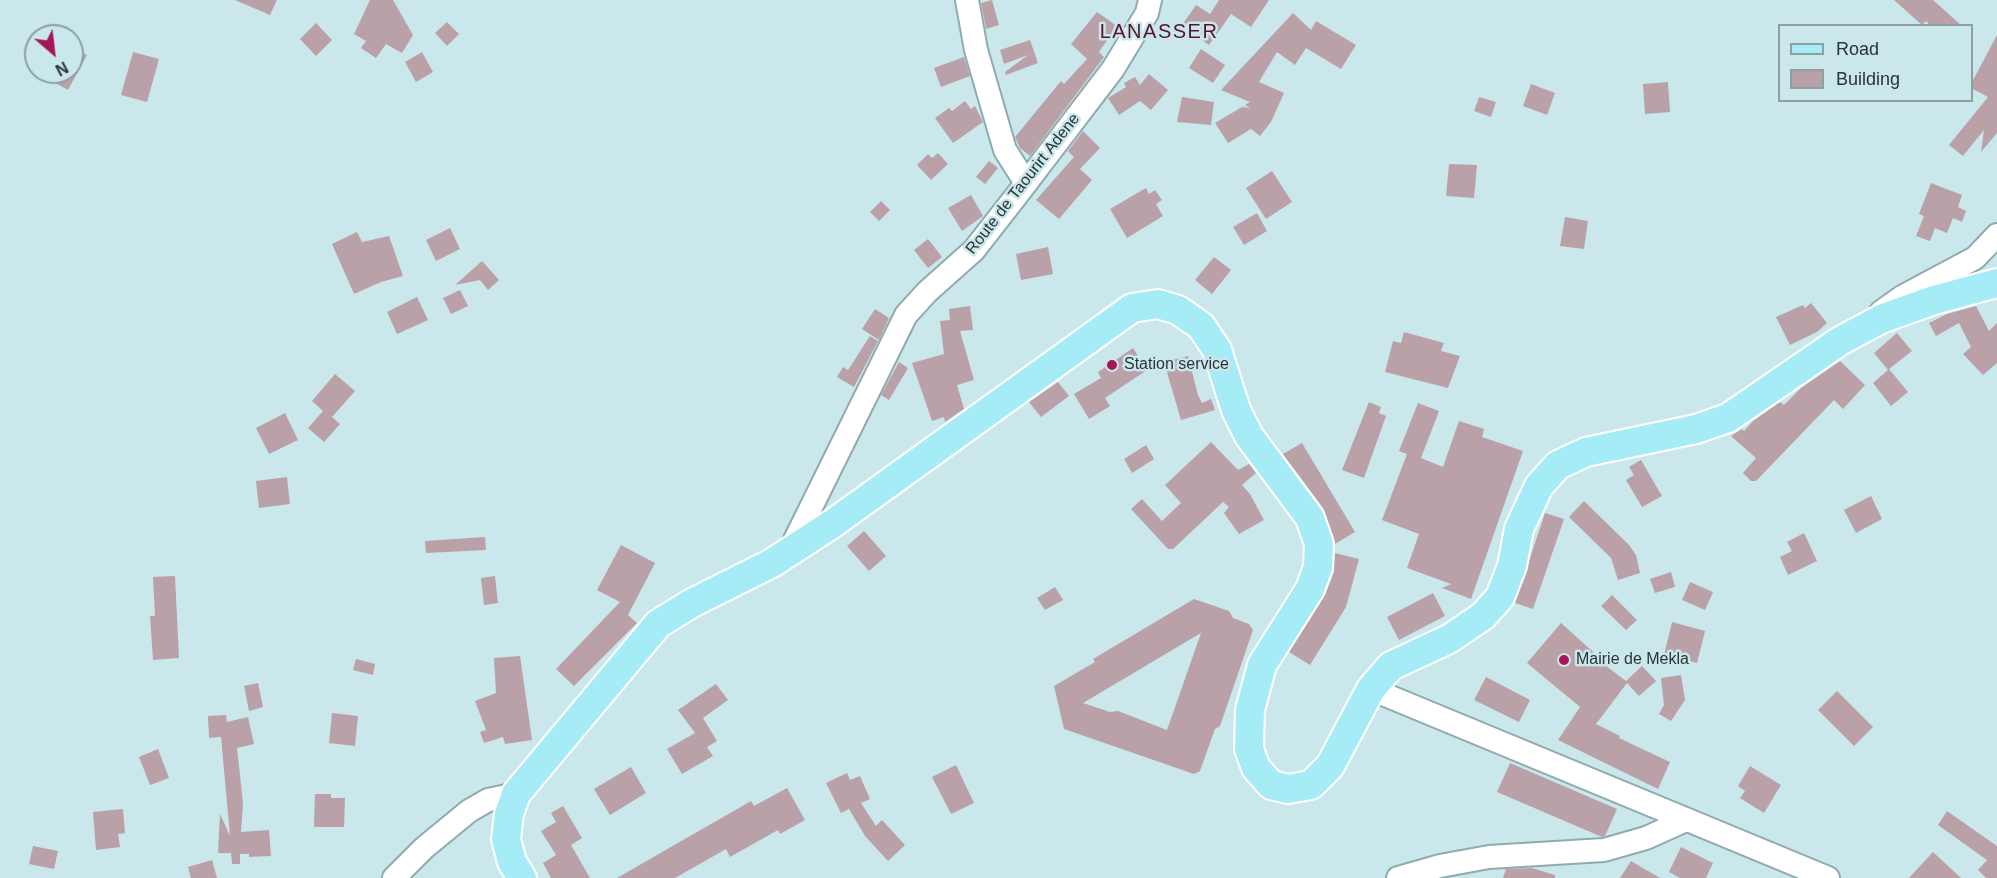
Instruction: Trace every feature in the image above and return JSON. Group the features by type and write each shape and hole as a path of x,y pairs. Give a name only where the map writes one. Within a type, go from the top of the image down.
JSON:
{"main road":[{"path":"522,878 512,862 506,839 509,814 516,794 658,624 789,552 832,524 1132,308 1158,304 1178,309 1201,326 1217,350 1236,410 1249,436 1310,518 1319,544 1318,567 1310,589 1262,665 1250,710 1249,749 1256,768 1271,785 1288,789 1311,785 1330,766 1371,689 1391,666 1449,639 1483,616 1500,597 1512,566 1519,529 1539,486 1558,465 1586,452 1696,429 1728,418 1840,341 1892,315 1934,300 1997,283"}],"street":[{"path":"967,0 976,50 1005,150 1026,183"},
{"name":"Route de Taourirt Adene","path":"789,552 906,315 974,250 1026,183 1113,69 1147,13 1150,0"},
{"path":"1840,341 1902,297 1975,258 1997,235"},
{"path":"1371,689 1828,878"},
{"path":"394,878 469,811 488,800 516,794"},
{"path":"1398,878 1440,866 1489,857 1604,850 1646,838 1686,820"}],"building":[{"path":"235,0 277,0 270,15"},
{"path":"370,0 393,0 413,35 402,53 386,44 376,58 361,48 366,41 354,34"},
{"path":"992,0 999,25 986,29 981,3"},
{"path":"1219,0 1269,0 1251,27 1231,14 1209,45 1182,25 1196,5 1210,14"},
{"path":"1894,0 1933,0 1960,24 1929,24 1926,21 1921,24"},
{"path":"1097,12 1117,26 1099,52 1104,57 1030,156 1020,148 1015,137 1061,81 1064,84 1087,59 1071,44"},
{"path":"1293,13 1311,30 1316,21 1356,45 1341,69 1306,48 1295,65 1277,52 1259,82 1284,93 1271,122 1260,136 1251,129 1228,143 1215,123 1242,107 1250,108 1245,105 1250,102 1221,90"},
{"path":"447,22 459,34 447,46 435,33"},
{"path":"316,23 332,40 316,56 300,39"},
{"path":"1997,35 1997,133 1981,152 1984,130 1963,156 1949,145 1988,97 1973,89 1973,80"},
{"path":"1030,40 1038,63 1006,75 1005,72 1028,55 1004,64 1000,50"},
{"path":"1201,49 1225,65 1213,83 1189,68"},
{"path":"133,52 159,59 147,102 121,95"},
{"path":"422,52 433,72 416,82 405,62"},
{"path":"964,57 970,76 941,87 934,68"},
{"path":"1149,74 1168,90 1151,110 1140,101 1119,115 1108,98 1126,87 1124,83 1135,77 1140,85"},
{"path":"1668,82 1670,112 1645,114 1643,84"},
{"path":"57,84 71,84 68,90"},
{"path":"1531,84 1555,93 1547,115 1523,106"},
{"path":"1182,97 1214,102 1211,125 1177,122"},
{"path":"1479,97 1496,102 1491,117 1474,111"},
{"path":"965,101 971,109 975,106 983,122 953,143 935,118 949,108 952,111"},
{"path":"1083,131 1100,148 1080,169 1092,180 1059,219 1036,200 1074,157 1068,151"},
{"path":"938,153 948,164 931,180 917,165 928,154 932,158"},
{"path":"989,161 998,168 985,184 976,177"},
{"path":"1449,164 1477,165 1474,198 1446,196"},
{"path":"1272,171 1292,202 1266,219 1246,188"},
{"path":"1931,183 1962,195 1958,207 1966,211 1962,222 1953,218 1947,233 1935,228 1930,241 1916,236 1924,216 1919,214"},
{"path":"1146,188 1149,194 1155,190 1162,200 1156,204 1163,216 1127,238 1110,209"},
{"path":"971,195 983,216 962,231 948,208"},
{"path":"881,201 890,210 879,221 870,212"},
{"path":"1257,213 1267,231 1244,245 1233,227"},
{"path":"1565,217 1588,221 1584,249 1560,246"},
{"path":"450,228 460,249 436,261 426,240"},
{"path":"357,232 362,242 389,236 403,276 381,282 354,294 332,244"},
{"path":"928,239 942,257 928,268 914,250"},
{"path":"1048,247 1053,274 1021,280 1016,254"},
{"path":"1214,257 1231,270 1212,294 1195,280"},
{"path":"482,261 499,280 488,290 480,280 455,285"},
{"path":"460,290 468,306 451,314 443,298"},
{"path":"417,297 428,320 397,334 387,312"},
{"path":"1811,303 1827,323 1817,332 1790,345 1776,317 1803,305 1805,308"},
{"path":"970,306 973,330 960,331 974,380 957,385 964,409 945,422 944,417 932,421 912,363 944,354 940,321 950,320 949,309"},
{"path":"1976,306 1989,331 1997,323 1997,363 1983,375 1963,354 1971,347 1959,323 1936,336 1929,323 1947,314"},
{"path":"875,309 889,318 879,340 862,329"},
{"path":"1404,332 1444,343 1441,351 1460,356 1448,388 1385,372 1393,341 1401,343"},
{"path":"1897,333 1912,351 1889,369 1908,392 1891,406 1873,383 1888,370 1874,353"},
{"path":"870,336 878,341 854,387 837,377 843,367 848,370"},
{"path":"1133,348 1147,370 1105,398 1110,406 1089,419 1074,394 1101,378 1098,372"},
{"path":"1188,356 1202,403 1211,399 1215,410 1181,420 1164,362"},
{"path":"1840,361 1865,385 1843,409 1834,400 1756,481 1751,481 1743,473 1756,458 1731,436 1742,429 1744,431 1753,421 1780,402 1784,405 1801,388"},
{"path":"899,362 908,368 889,400 881,395"},
{"path":"335,374 355,391 332,417 340,424 324,442 308,428 323,411 312,401"},
{"path":"1058,382 1069,396 1041,417 1029,402"},
{"path":"1369,402 1381,407 1379,413 1386,416 1364,478 1342,470"},
{"path":"1418,403 1439,411 1421,458 1443,467 1459,421 1484,429 1482,437 1523,451 1471,599 1442,588 1451,584 1407,568 1419,534 1382,520 1407,454 1399,451"},
{"path":"285,413 298,440 269,454 256,428"},
{"path":"1211,442 1238,470 1249,464 1256,473 1242,485 1250,494 1264,520 1239,534 1224,513 1229,507 1223,502 1173,549 1168,549 1131,509 1142,499 1162,521 1181,503 1165,485"},
{"path":"1302,443 1355,532 1335,544 1323,508 1283,454"},
{"path":"1146,445 1154,459 1132,473 1124,459"},
{"path":"1641,460 1662,496 1642,507 1626,480 1634,475 1629,467"},
{"path":"287,477 290,504 259,508 256,481"},
{"path":"1871,496 1882,519 1856,533 1844,510"},
{"path":"1584,501 1629,545 1636,555 1640,573 1618,580 1611,558 1569,517"},
{"path":"1545,513 1564,519 1533,609 1515,603"},
{"path":"864,531 886,556 869,571 847,546"},
{"path":"1804,533 1817,561 1788,575 1780,557 1792,551 1787,542"},
{"path":"485,537 486,550 426,553 425,541"},
{"path":"621,545 655,563 628,615 637,623 574,686 556,669 620,602 597,590"},
{"path":"1335,553 1359,559 1346,607 1310,665 1289,652 1325,595 1334,572"},
{"path":"1671,572 1675,587 1655,593 1650,579"},
{"path":"175,576 179,658 153,660 150,616 155,616 153,577"},
{"path":"495,576 498,603 484,605 481,578"},
{"path":"1690,582 1713,592 1705,610 1682,600"},
{"path":"1055,587 1063,600 1045,610 1037,598"},
{"path":"1433,593 1445,616 1399,640 1387,617"},
{"path":"1612,595 1637,620 1626,630 1601,606"},
{"path":"1194,599 1229,611 1233,618 1249,624 1253,630 1220,726 1215,729 1200,771 1194,774 1064,729 1054,686 1095,662 1093,659","holes":["1201,633 1167,730 1118,711 1110,712 1083,703"]},
{"path":"1672,622 1705,631 1697,663 1664,655"},
{"path":"1561,623 1600,658 1598,660 1626,681 1642,666 1656,681 1639,696 1627,683 1596,724 1620,736 1619,738 1670,762 1658,789 1558,740 1580,707 1527,663"},
{"path":"520,656 532,740 505,744 503,737 484,743 480,732 486,730 475,701 496,693 494,658"},
{"path":"356,659 375,664 373,675 353,670"},
{"path":"1681,675 1685,700 1671,721 1659,714 1664,705 1661,678"},
{"path":"1486,677 1530,700 1519,722 1474,700"},
{"path":"258,683 263,707 249,711 244,686"},
{"path":"716,684 728,700 703,718 717,741 707,747 713,756 682,774 667,749 695,733 678,710"},
{"path":"1837,691 1873,727 1854,746 1818,710"},
{"path":"332,713 358,716 355,746 329,743"},
{"path":"226,715 227,722 248,717 254,744 237,748 243,803 241,832 269,830 271,856 249,857 249,854 240,854 240,864 232,864 231,853 218,853 220,814 230,836 221,737 209,738 208,716"},
{"path":"158,749 169,778 150,785 139,757"},
{"path":"1510,763 1617,809 1605,836 1602,837 1497,792"},
{"path":"956,765 974,803 951,814 932,777"},
{"path":"1750,766 1781,785 1764,813 1740,798 1745,791 1738,786"},
{"path":"631,767 646,793 610,815 594,789"},
{"path":"847,773 850,780 860,776 870,799 861,803 876,826 882,820 905,845 888,861 865,836 849,809 841,813 826,783"},
{"path":"787,788 805,820 780,834 778,830 730,857 726,849 675,878 617,878 751,801 754,806"},
{"path":"315,794 331,794 331,798 345,798 344,827 314,827"},
{"path":"563,806 582,838 571,845 590,878 551,878 543,863 556,855 541,831 556,822 551,813"},
{"path":"123,809 125,833 118,834 120,847 96,850 93,812"},
{"path":"1947,811 1997,846 1997,878 1986,878 1978,870 1987,860 1938,825"},
{"path":"33,846 58,851 54,869 29,864"},
{"path":"1681,847 1713,863 1706,878 1680,878 1669,872"},
{"path":"1933,852 1961,878 1909,878"},
{"path":"212,860 217,878 191,878 188,867"},
{"path":"1631,861 1660,878 1620,878"},
{"path":"1532,868 1555,875 1555,878 1503,878 1506,869"}],"place":[{"name":"Station service","path":"1112,365"},
{"name":"Mairie de Mekla","path":"1564,660"}],"district":[{"name":"LANASSER","path":"1159,32"}]}
